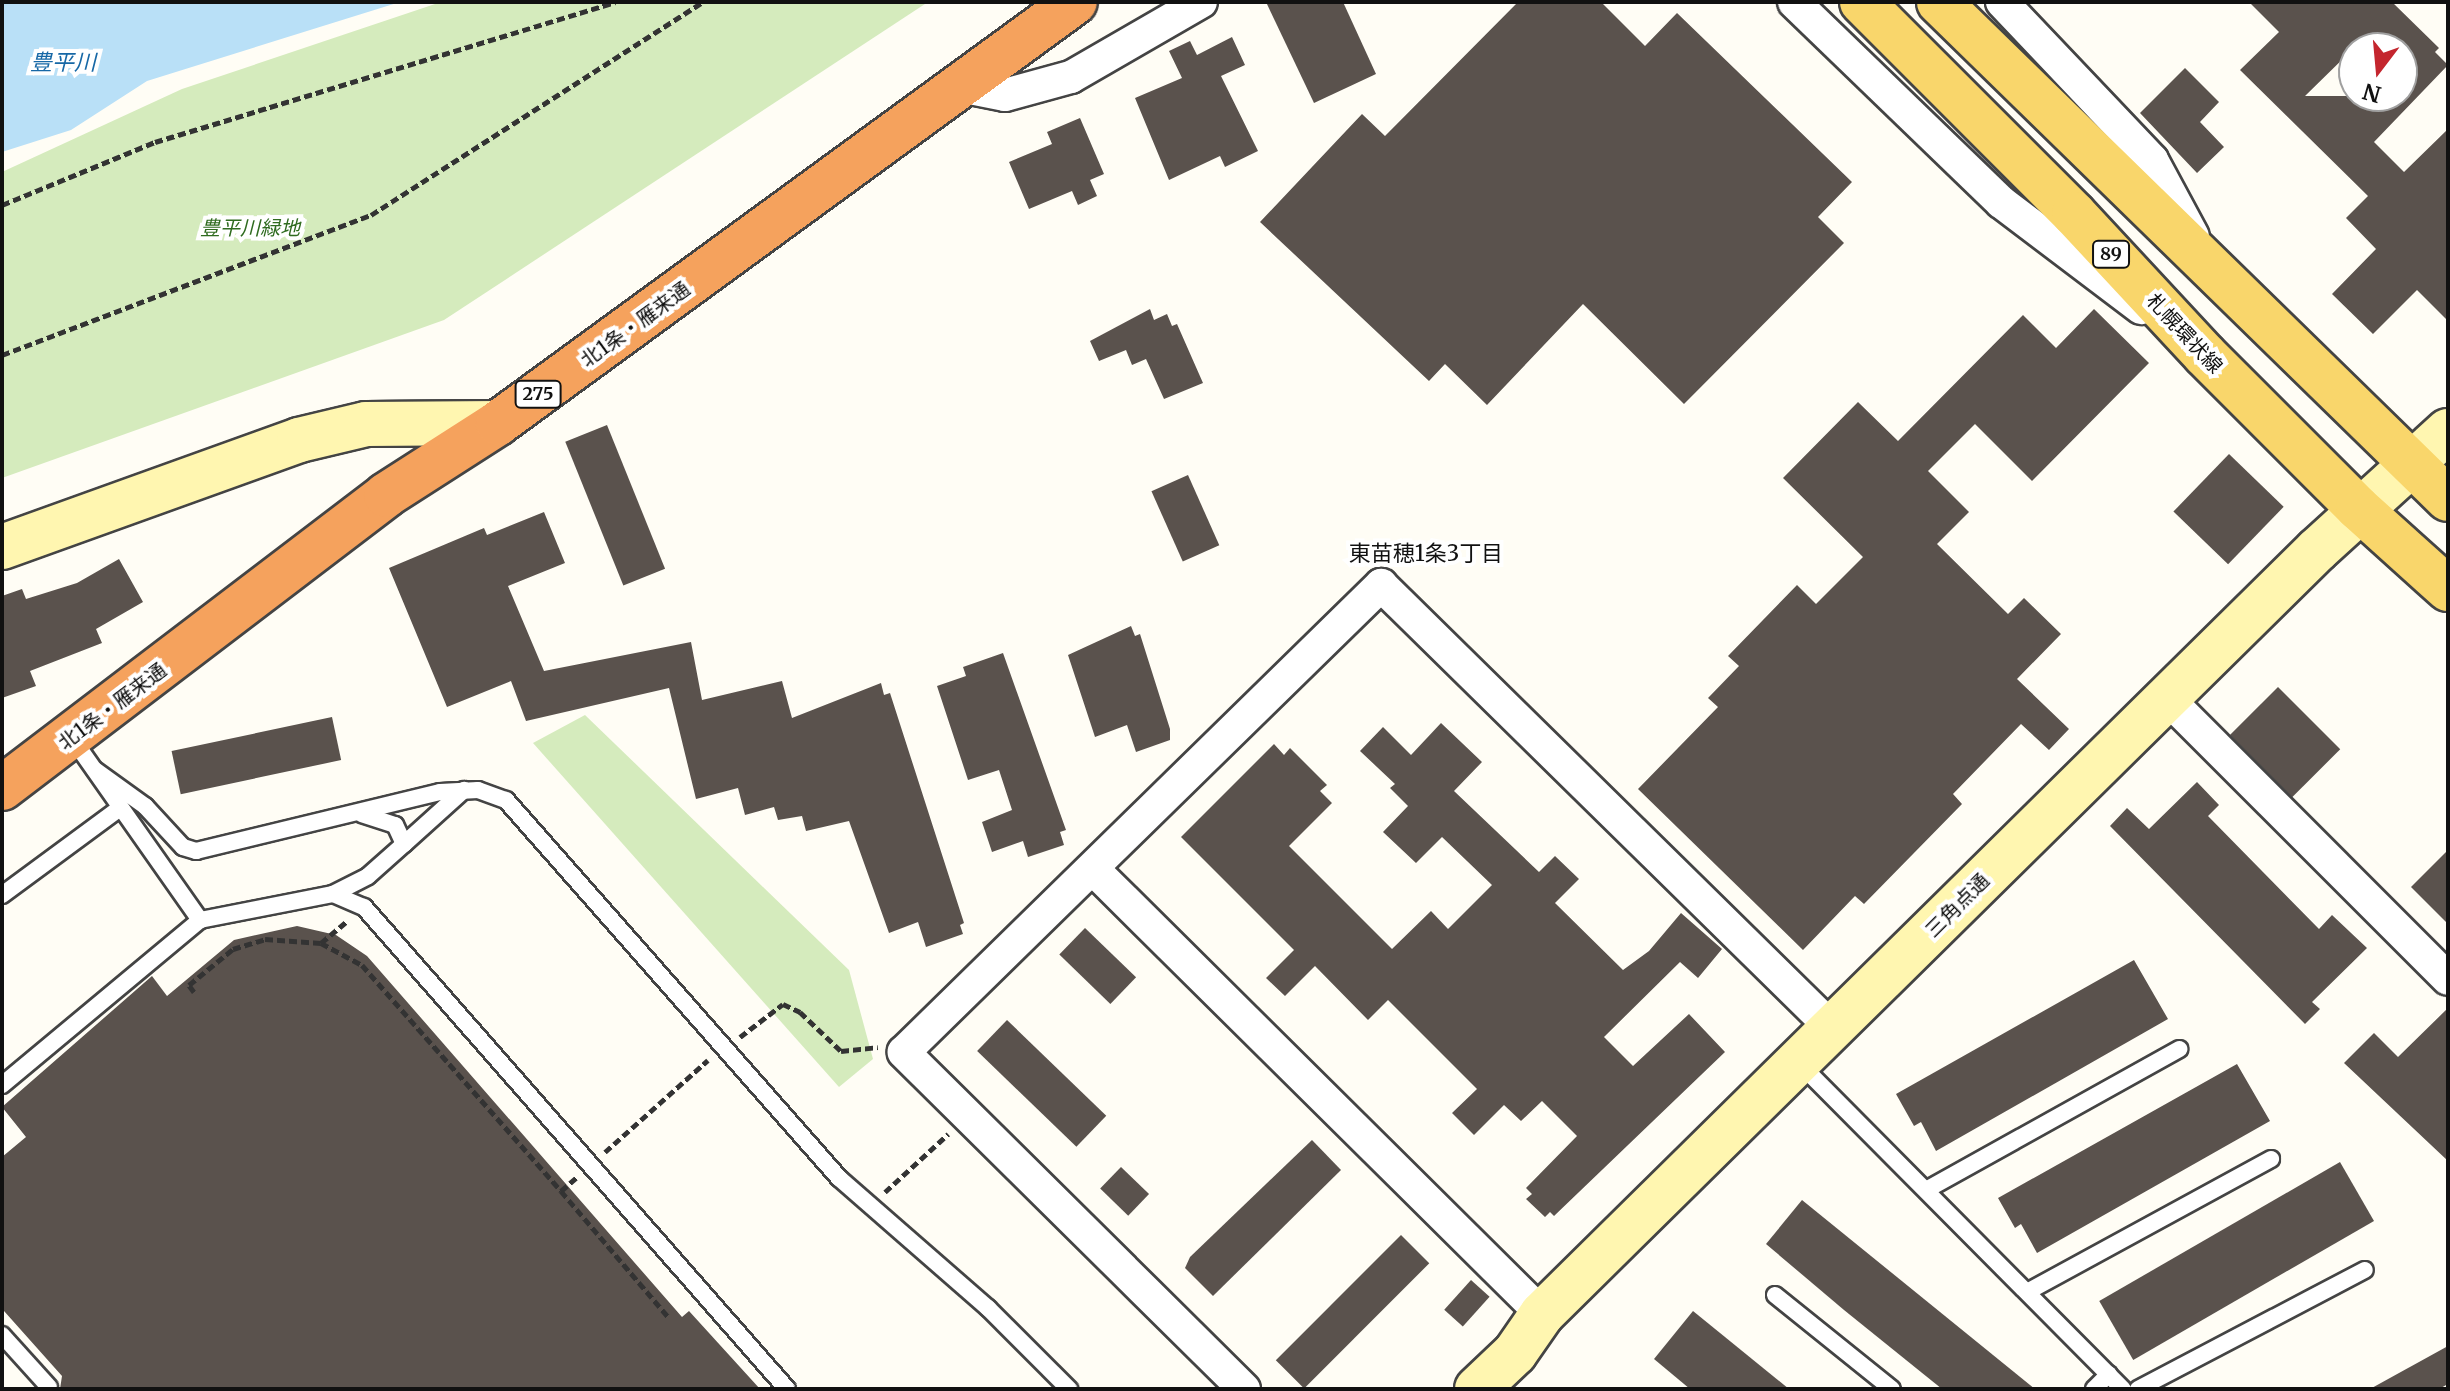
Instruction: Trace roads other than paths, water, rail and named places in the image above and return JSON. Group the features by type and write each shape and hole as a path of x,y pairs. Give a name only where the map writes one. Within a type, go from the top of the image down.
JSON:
{"highway":[{"name":"北1条・雁来通","path":"2,788 84,754 386,495 498,423 965,87 1075,2"}],"main road":[{"name":"札幌環状線","path":"1862,2 2074,214 2205,355 2358,508 2448,589"},
{"path":"1939,2 2203,255 2448,499"}],"street":[{"path":"965,87 1005,95 1071,77 1201,2"},
{"path":"1794,2 2001,202 2205,355"},
{"path":"2002,2 2152,160 2203,255"},
{"path":"2,547 299,440 366,424 498,423"},
{"name":"三角点通","path":"1477,1389 1515,1353 1542,1314 2358,508 2414,465 2448,431"},
{"path":"1244,1389 904,1052 1094,870 1381,585 1832,1028"},
{"path":"2167,698 2448,979"},
{"path":"1094,870 1542,1314"}],"lane":[{"path":"84,754 200,920"},
{"path":"84,754 145,806 183,847 196,851 362,814 384,802 464,790 506,800 869,1206 988,1308 1069,1389"},
{"path":"2,1085 200,920 333,894 368,876 464,790"},
{"path":"2,895 120,808"},
{"path":"362,814 395,825 404,844"},
{"path":"333,894 364,907 787,1389"},
{"path":"1926,1190 2179,1049"},
{"path":"1798,1062 2123,1389"},
{"path":"2027,1292 2271,1159"},
{"path":"2138,1389 2365,1270"},
{"path":"1775,1295 1892,1389"},
{"path":"2,1335 49,1387"},
{"path":"2094,1389 2109,1374"}],"water":[{"name":"豊平川","path":"2,2 400,2 147,81 71,130 2,152"}],"district":[{"name":"東苗穂1条3丁目","path":"1426,554"}],"park label":[{"name":"豊平川緑地","path":"250,227"}]}
